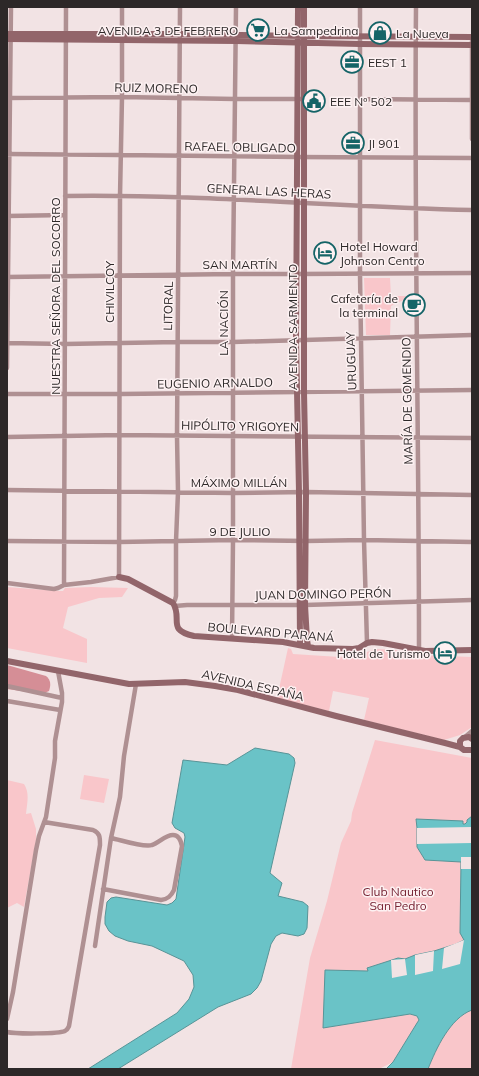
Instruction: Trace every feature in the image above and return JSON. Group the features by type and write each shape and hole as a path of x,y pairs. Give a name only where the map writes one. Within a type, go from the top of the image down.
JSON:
{"main road":[{"name":"AVENIDA SARMIENTO","path":"298,7 301,39 300,274 304,340 300,392"},
{"name":"AVENIDA SARMIENTO","path":"301,39 304,7"},
{"name":"AVENIDA 3 DE FEBRERO","path":"9,36 301,39 360,37 472,37"},
{"name":"AVENIDA 3 DE FEBRERO","path":"301,39 360,44 472,45"},
{"name":"AVENIDA SARMIENTO","path":"300,274 296,340 306,492 306,542 300,644"},
{"name":"AVENIDA SARMIENTO","path":"302,437 299,492 299,541 302,605 308,646"},
{"path":"119,577 128,579 174,605"},
{"name":"BOULEVARD PARANÁ","path":"174,605 179,631 194,636 283,642 300,644 314,648 353,649 372,642 419,650 472,650"},
{"name":"AVENIDA ESPAÑA","path":"7,662 136,684 185,682 215,686 238,690 445,743 461,742 469,737 472,739"},
{"name":"AVENIDA ESPAÑA","path":"461,742 466,751 471,749"}],"street":[{"path":"7,368 9,36 11,7"},
{"name":"NUESTRA SEÑORA DEL SOCORRO","path":"64,585 66,7"},
{"name":"CHIVILCOY","path":"119,577 119,275 122,7"},
{"name":"LITORAL","path":"174,605 176,596 178,492 177,342 180,7"},
{"name":"LA NACIÓN","path":"232,638 234,393 232,274 236,7"},
{"name":"URUGUAY","path":"360,7 360,338 367,643"},
{"name":"MARÍA DE GOMENDIO","path":"416,7 415,209 419,650"},
{"path":"472,41 472,140"},
{"name":"RUIZ MORENO","path":"9,98 122,97 301,99"},
{"path":"360,99 472,100"},
{"name":"RAFAEL OBLIGADO","path":"8,154 472,158"},
{"name":"GENERAL LAS HERAS","path":"65,196 120,196 359,205 415,209 472,210"},
{"path":"8,216 65,215"},
{"name":"SAN MARTÍN","path":"7,277 178,274 472,273"},
{"path":"7,343 65,344 233,342 472,335"},
{"name":"EUGENIO ARNALDO","path":"7,394 64,395 472,390"},
{"name":"HIPÓLITO YRIGOYEN","path":"7,437 120,435 472,438"},
{"name":"MÁXIMO MILLÁN","path":"7,490 472,494"},
{"name":"9 DE JULIO","path":"7,541 119,542 233,540 306,542 419,540 472,542"},
{"path":"7,583 54,589 64,585 119,577"},
{"name":"JUAN DOMINGO PERÓN","path":"174,605 302,605 472,600"},
{"path":"7,1019 14,992 36,850 46,817 55,758 55,741 62,698 58,671"},
{"path":"95,946 111,838 120,797 124,756 136,684"},
{"path":"7,686 62,698"},
{"path":"7,701 60,710"},
{"path":"461,742 472,731"},
{"path":"7,1032 33,1034 63,1032 68,1029 71,1018 100,845 99,836 96,831 93,830 44,822"},
{"path":"103,889 161,900 169,898 174,890 182,846 182,842 178,837 172,835 152,845 146,846 111,838"}],"green space":[{"path":"364,278 390,278 391,296 412,296 391,306 390,335 366,335"},
{"path":"7,587 58,591 63,591 65,588 128,588 122,597 99,598 68,607 63,628 87,639 87,663 7,648"},
{"path":"288,648 291,649 293,654 355,658 376,649 396,650 416,655 472,657 472,727 460,735 444,740 364,720 369,698 333,691 329,711 277,698"},
{"name":"Club Nautico San Pedro","path":"375,740 472,758 472,816 467,820 472,824 472,941 323,1028 410,1014 417,1016 419,1020 393,1062 379,1069 291,1069 310,958 327,901 341,843 351,821 352,813"},
{"path":"84,775 109,779 104,803 80,799"},
{"path":"7,780 24,784 26,787 28,795 26,814 31,813 36,829 36,840 24,907 17,903 7,908"},
{"path":"472,1010 472,1069 428,1069 435,1052 445,1035 457,1020"}],"shaded area":[{"path":"7,665 46,676 50,683 49,691 42,694 7,689"}],"water":[{"path":"255,748 289,754 294,758 295,763 270,873 282,883 278,896 303,902 308,906 307,928 304,934 298,936 282,933 276,936 271,944 261,981 251,994 218,1007 118,1069 88,1069 177,1013 189,999 194,987 193,975 184,961 152,946 128,941 115,936 109,931 105,924 107,902 111,898 116,897 167,905 176,899 185,837 184,833 175,828 172,823 183,760 227,765"},
{"path":"472,816 472,1010 457,1020 445,1035 435,1052 428,1069 386,1069 393,1062 419,1020 417,1016 410,1014 323,1028 325,970 368,971 367,968 398,958 405,959 434,951 464,940 460,933 461,862 425,860 417,847 416,819 463,821 463,824 465,824"}],"pier":[{"path":"472,827 472,843 417,844 417,828"},
{"path":"461,857 472,857 472,869 461,869"},
{"path":"464,940 460,964 442,969 444,948"},
{"path":"434,951 433,971 415,975 415,955"},
{"path":"405,959 407,975 392,978 391,960"}],"place":[{"name":"La Sampedrina","path":"258,30"},
{"name":"La Nueva","path":"380,33"},
{"name":"EEST 1","path":"352,62"},
{"name":"EEE Nº 502","path":"314,101"},
{"name":"JI 901","path":"353,143"},
{"name":"Hotel Howard Johnson Centro","path":"325,253"},
{"name":"Cafetería de la terminal","path":"414,305"},
{"name":"Hotel de Turismo","path":"445,653"}]}
